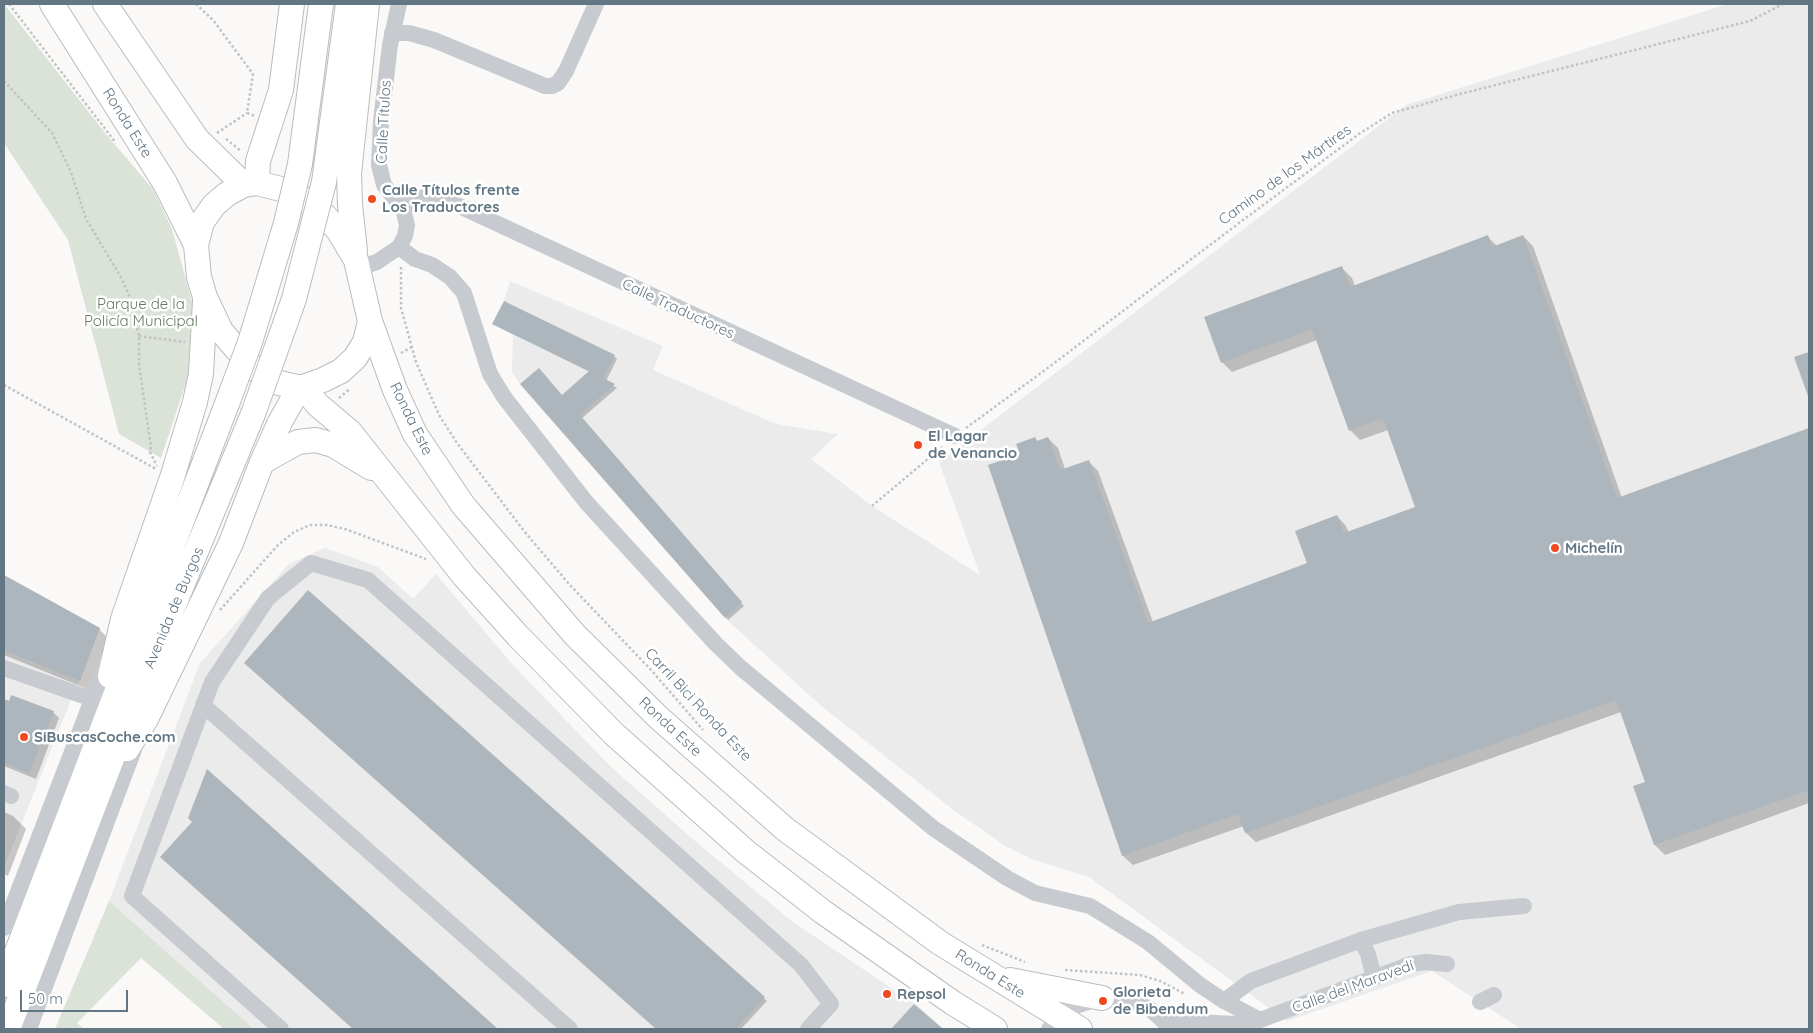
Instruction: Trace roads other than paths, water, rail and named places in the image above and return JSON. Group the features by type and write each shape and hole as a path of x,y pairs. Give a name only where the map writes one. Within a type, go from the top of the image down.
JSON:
{"highway":[{"name":"Ronda Este","path":"52,4 166,183 196,245"},
{"path":"105,4 209,138 251,184"},
{"path":"251,184 273,122 281,90 292,4"},
{"name":"Avenida de Burgos","path":"4,985 25,907 90,760 250,342 286,223 300,164 314,75 321,4"},
{"name":"Avenida de Burgos","path":"8,1029 25,907 100,792 134,704 253,414 294,299 324,182 348,4"},
{"path":"357,264 350,206 349,174 367,4"},
{"name":"Ronda Este","path":"370,321 365,342 355,358 341,371 300,387 275,382 252,367 221,331 205,297 199,276 196,245 202,222 214,205 227,194 251,184 285,190 303,198 324,214 338,230 357,264 370,321 415,434 432,461 491,539 582,642 666,725 785,829 940,943 998,978 1054,1023 1080,1029"},
{"path":"90,760 123,619 172,478 195,402 201,374 205,297"},
{"path":"100,792 146,719 231,543 262,462 300,387 350,432 464,576 518,636 562,683 656,773 745,851 823,912 967,1019 995,1029"},
{"path":"262,462 298,442 316,440 333,445 389,479"},
{"path":"998,978 1102,998"}],"street":[{"name":"Calle Títulos","path":"399,4 392,33 381,121 380,165 384,185 403,209"},
{"path":"392,33 409,33 434,40 545,86 552,86 558,83 566,72 596,4"},
{"name":"Calle Traductores","path":"403,209 415,198 432,197 457,205 954,436"},
{"path":"357,264 377,262 399,247 405,236 407,224 403,209"},
{"path":"399,247 415,259 432,265 450,277 464,293 490,374 504,397 586,502 716,644 741,668 933,828 1007,878 1035,893 1090,906 1148,942 1254,1026"},
{"path":"281,1029 132,896 212,682 268,598 311,563 368,580 801,965 831,1004 808,1029"},
{"name":"Avenida de Burgos","path":"4,928 25,907 92,699 123,619"},
{"path":"4,668 92,699"},
{"path":"203,705 570,1029"},
{"path":"29,1029 146,719"},
{"path":"1224,1001 1251,981 1360,940 1459,912 1524,906"},
{"path":"25,907 62,920 59,950"},
{"path":"1360,940 1368,954 1374,978"},
{"name":"Calle del Maravedí","path":"1167,1024 1234,1024 1254,1026 1411,964 1426,962 1447,964"},
{"path":"1054,1023 1078,1005 1102,998 1135,1002 1150,1009 1167,1024"}],"place":[{"name":"Calle Títulos frente Los Traductores","path":"372,199"},
{"name":"El Lagar de Venancio","path":"918,445"},
{"name":"Michelín","path":"1555,548"},
{"name":"SiBuscasCoche.com","path":"24,737"},
{"name":"Repsol","path":"887,994"},
{"name":"Glorieta de Bibendum","path":"1103,1001"}],"park label":[{"name":"Parque de la Policía Municipal","path":"141,312"}]}
